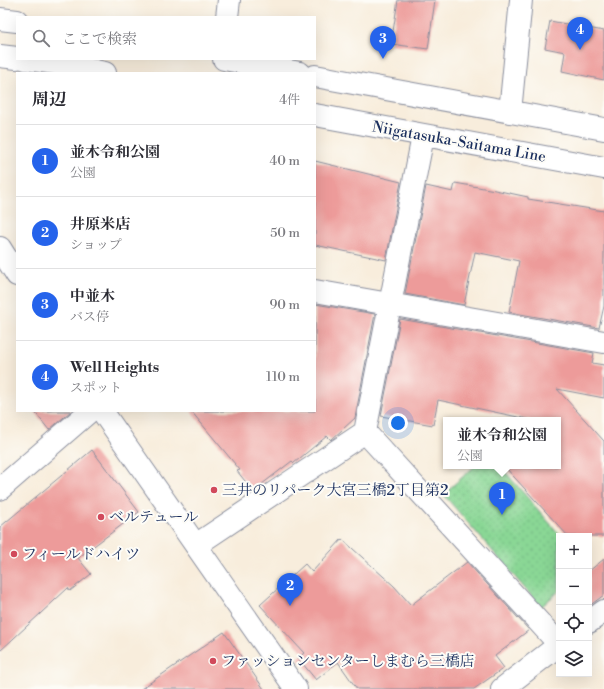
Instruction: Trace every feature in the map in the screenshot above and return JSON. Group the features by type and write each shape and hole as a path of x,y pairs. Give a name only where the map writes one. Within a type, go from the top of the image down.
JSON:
{"street":[{"path":"227,16 229,0"},
{"path":"510,112 522,0"},
{"path":"0,19 16,21"},
{"path":"0,56 16,58"},
{"path":"34,60 100,72"},
{"path":"229,60 295,72"},
{"path":"316,76 604,129"},
{"name":"Niigatasuka-Saitama Line","path":"316,115 604,168"},
{"path":"196,544 365,432 423,136"},
{"path":"0,248 16,273"},
{"path":"316,291 604,342"},
{"path":"0,489 89,412"},
{"path":"103,412 296,689"},
{"path":"365,432 556,641"},
{"path":"592,620 604,611"},
{"path":"502,689 556,646"}],"green space":[{"path":"472,469 503,469 558,533 556,533 556,594 541,607 443,494"}],"building":[{"path":"398,0 435,0 428,49 391,44"},
{"path":"550,21 604,31 604,80 562,71 565,52 545,48"},
{"path":"316,161 401,182 386,260 316,245"},
{"path":"455,183 528,197 528,199 604,211 604,306 599,328 509,312 519,261 475,252 464,305 405,294 426,186 453,192"},
{"path":"316,304 375,314 355,418 331,440 327,436 294,463 292,461 253,491 237,471 240,470 192,412 316,412"},
{"path":"400,319 594,353 592,363 604,365 604,398 557,389 604,441 604,536 592,536 592,533 565,533 507,469 561,469 561,417 518,417 438,400 433,425 381,416"},
{"path":"35,412 70,412 49,430"},
{"path":"92,450 139,512 78,558 91,574 70,591 68,588 0,651 0,527"},
{"path":"342,539 394,586 411,605 467,562 529,630 495,656 504,668 474,689 357,689 338,662 316,680 298,658 304,653 260,605 305,564 312,572"},
{"path":"604,559 604,595 592,604 592,569"},
{"name":"ファッションセンターしまむら三橋店","path":"224,632 264,689 141,689"}],"place":[{"name":"Well Heights","path":"580,50"},
{"name":"中並木","path":"383,59"},
{"name":"三井のリパーク大宮三橋2丁目第2","path":"214,490"},
{"name":"並木令和公園","path":"502,515"},
{"name":"ベルテュール","path":"101,517"},
{"name":"フィールドハイツ","path":"14,554"},
{"name":"井原米店","path":"290,606"},
{"name":"ファッションセンターしまむら三橋店","path":"213,661"}]}
